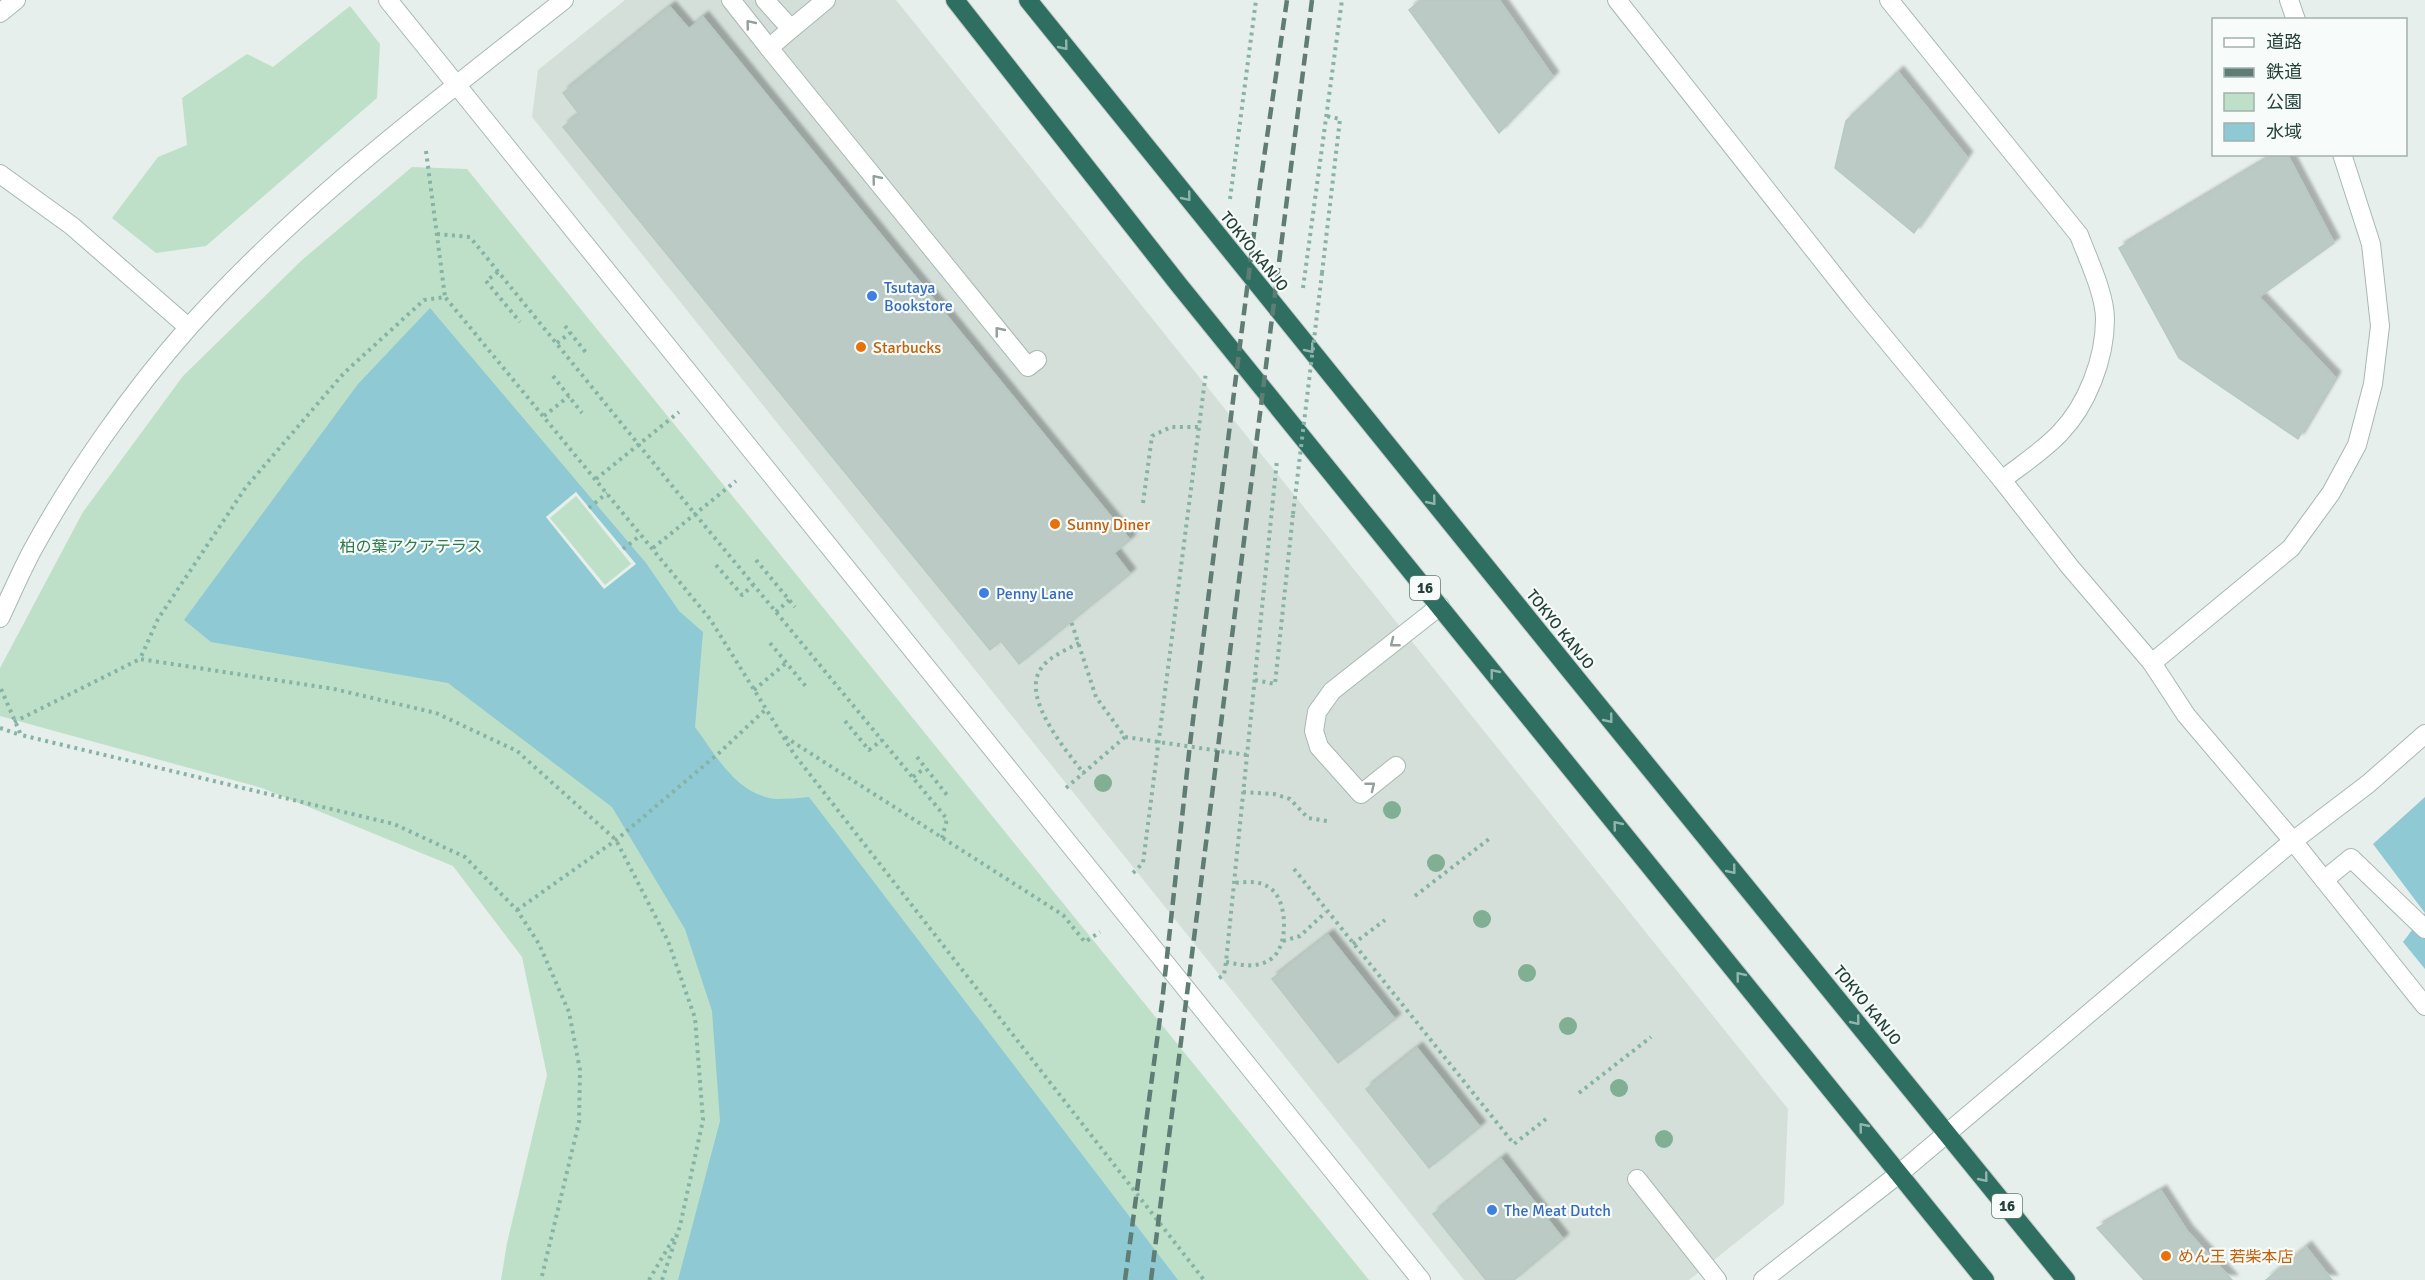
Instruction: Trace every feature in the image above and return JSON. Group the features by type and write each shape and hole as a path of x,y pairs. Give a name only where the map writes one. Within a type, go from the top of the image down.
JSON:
{"highway":[{"name":"16","path":"955,0 1179,285 1985,1280"},
{"name":"TOKYO KANJO","path":"1028,0 1572,674 2066,1280"}],"street":[{"path":"0,13 16,0"},
{"path":"0,618 33,548 92,454 188,327 249,263 315,201 564,0"},
{"path":"731,0 1028,367 1037,360"},
{"path":"765,0 791,29"},
{"path":"769,48 826,0"},
{"path":"1617,0 1855,302 2002,480 2070,567 2152,663 2186,715 2293,841 2425,1006"},
{"path":"1889,0 2079,236 2096,277 2105,318 2101,350 2091,386 2077,413 2059,434 2002,480"},
{"path":"2289,0 2295,18"},
{"path":"394,2 457,85 1421,1280"},
{"path":"2152,663 2291,548 2331,494 2356,445 2373,384 2380,326 2371,244 2343,156"},
{"path":"0,174 72,226 188,327"},
{"path":"1396,766 1361,794 1319,747 1314,731 1317,712 1332,691 1440,606"},
{"path":"1763,1280 1900,1173 2293,841 2368,784 2425,734"},
{"path":"2324,880 2351,858 2425,929"},
{"path":"1637,1179 1717,1280"}],"path":[{"path":"1229,203 1256,0"},
{"path":"1302,293 1342,0"},
{"path":"1255,680 1275,684 1276,678 1340,118 1326,116"},
{"path":"425,141 445,297 710,618 785,736 794,754 816,784 1204,1280"},
{"path":"437,234 470,237 947,819 942,838"},
{"path":"498,272 486,281 520,322"},
{"path":"140,659 158,620 246,487 344,373 424,300 445,297"},
{"path":"565,327 587,354"},
{"path":"556,344 570,333"},
{"path":"1128,877 1143,863 1206,372"},
{"path":"553,376 582,413"},
{"path":"544,416 569,396"},
{"path":"596,479 682,409"},
{"path":"1143,503 1152,436 1171,427 1199,427"},
{"path":"1214,982 1224,975 1226,962 1278,460"},
{"path":"653,548 738,479"},
{"path":"589,508 607,492"},
{"path":"623,549 641,535"},
{"path":"756,560 795,607"},
{"path":"716,565 742,595 753,585"},
{"path":"776,612 789,600"},
{"path":"1071,621 1096,697 1125,737 1247,755"},
{"path":"770,643 808,689"},
{"path":"1079,643 1046,664 1040,670 1035,687 1039,705 1052,729 1084,774"},
{"path":"14,722 140,659 334,689 436,713 517,751 616,840 668,941 695,1018 703,1119 680,1227 662,1280"},
{"path":"754,690 786,663"},
{"path":"1,689 21,735"},
{"path":"517,910 616,840 722,750 766,708"},
{"path":"845,721 869,750 882,740"},
{"path":"0,728 21,735 394,824 465,857 517,910 539,944 569,1012 580,1070 579,1122 541,1280"},
{"path":"785,736 1063,915 1085,942 1103,930"},
{"path":"1060,792 1125,737"},
{"path":"916,757 947,795"},
{"path":"913,777 925,768"},
{"path":"1243,792 1275,794 1290,799 1308,818 1327,821"},
{"path":"1415,896 1489,839"},
{"path":"1294,869 1326,912 1514,1144 1546,1119"},
{"path":"1226,962 1254,966 1278,954 1283,941 1283,914 1272,889 1258,882 1234,883"},
{"path":"1283,941 1300,936 1326,912"},
{"path":"1353,944 1385,920"},
{"path":"1579,1093 1651,1037"},
{"path":"649,1280 680,1227"}],"shaded area":[{"path":"625,0 896,0 1788,1109 1784,1204 1689,1280 1464,1280 532,117 538,70"}],"green space":[{"path":"350,6 380,44 377,98 206,246 156,253 112,218 158,157 187,145 182,98 247,54 273,67"},
{"name":"柏の葉アクアテラス","path":"412,167 467,169 1369,1280 501,1280 507,1243 547,1075 522,957 453,866 262,788 0,716 0,668 83,512 183,376 302,260"}],"water":[{"path":"430,308 646,563 679,611 703,632 695,727 720,761 739,782 763,796 777,799 809,797 1178,1280 678,1280 720,1121 712,1011 685,929 612,807 448,683 211,642 184,620 358,384","holes":["576,492 635,564 604,589 546,517"]},
{"path":"2425,797 2425,913 2373,844"},
{"path":"2425,913 2425,969 2403,942"}],"pier":[{"path":"576,492 636,564 604,589 546,517","holes":["576,496 631,564 605,585 550,518"]}],"building":[{"path":"1421,0 1499,0 1553,77 1499,133 1409,10"},
{"path":"670,7 689,29 703,17 1130,540 1114,553 1130,574 1019,664 1001,641 990,650 563,127 579,114 563,93"},
{"path":"1898,72 1967,157 1914,233 1835,168 1846,121"},
{"path":"2273,156 2288,156 2334,243 2259,297 2335,377 2298,439 2179,358 2119,248"},
{"path":"1328,935 1395,1019 1338,1063 1272,979"},
{"path":"1417,1048 1480,1127 1429,1168 1366,1089"},
{"path":"1501,1159 1563,1239 1514,1280 1486,1280 1433,1214"},
{"name":"めん王 若柴本店","path":"2161,1191 2187,1231 2232,1280 2144,1280 2097,1228"},
{"path":"2306,1247 2332,1280 2266,1280"}],"railway":[{"path":"1125,1280 1162,1003 1190,744 1260,185 1287,0"},
{"path":"1151,1280 1312,0"}],"place":[{"name":"Tsutaya Bookstore","path":"872,296"},
{"name":"Starbucks","path":"861,347"},
{"name":"Sunny Diner","path":"1055,524"},
{"name":"Penny Lane","path":"984,593"},
{"name":"The Meat Dutch","path":"1492,1210"},
{"name":"めん王 若柴本店","path":"2166,1256"}]}
